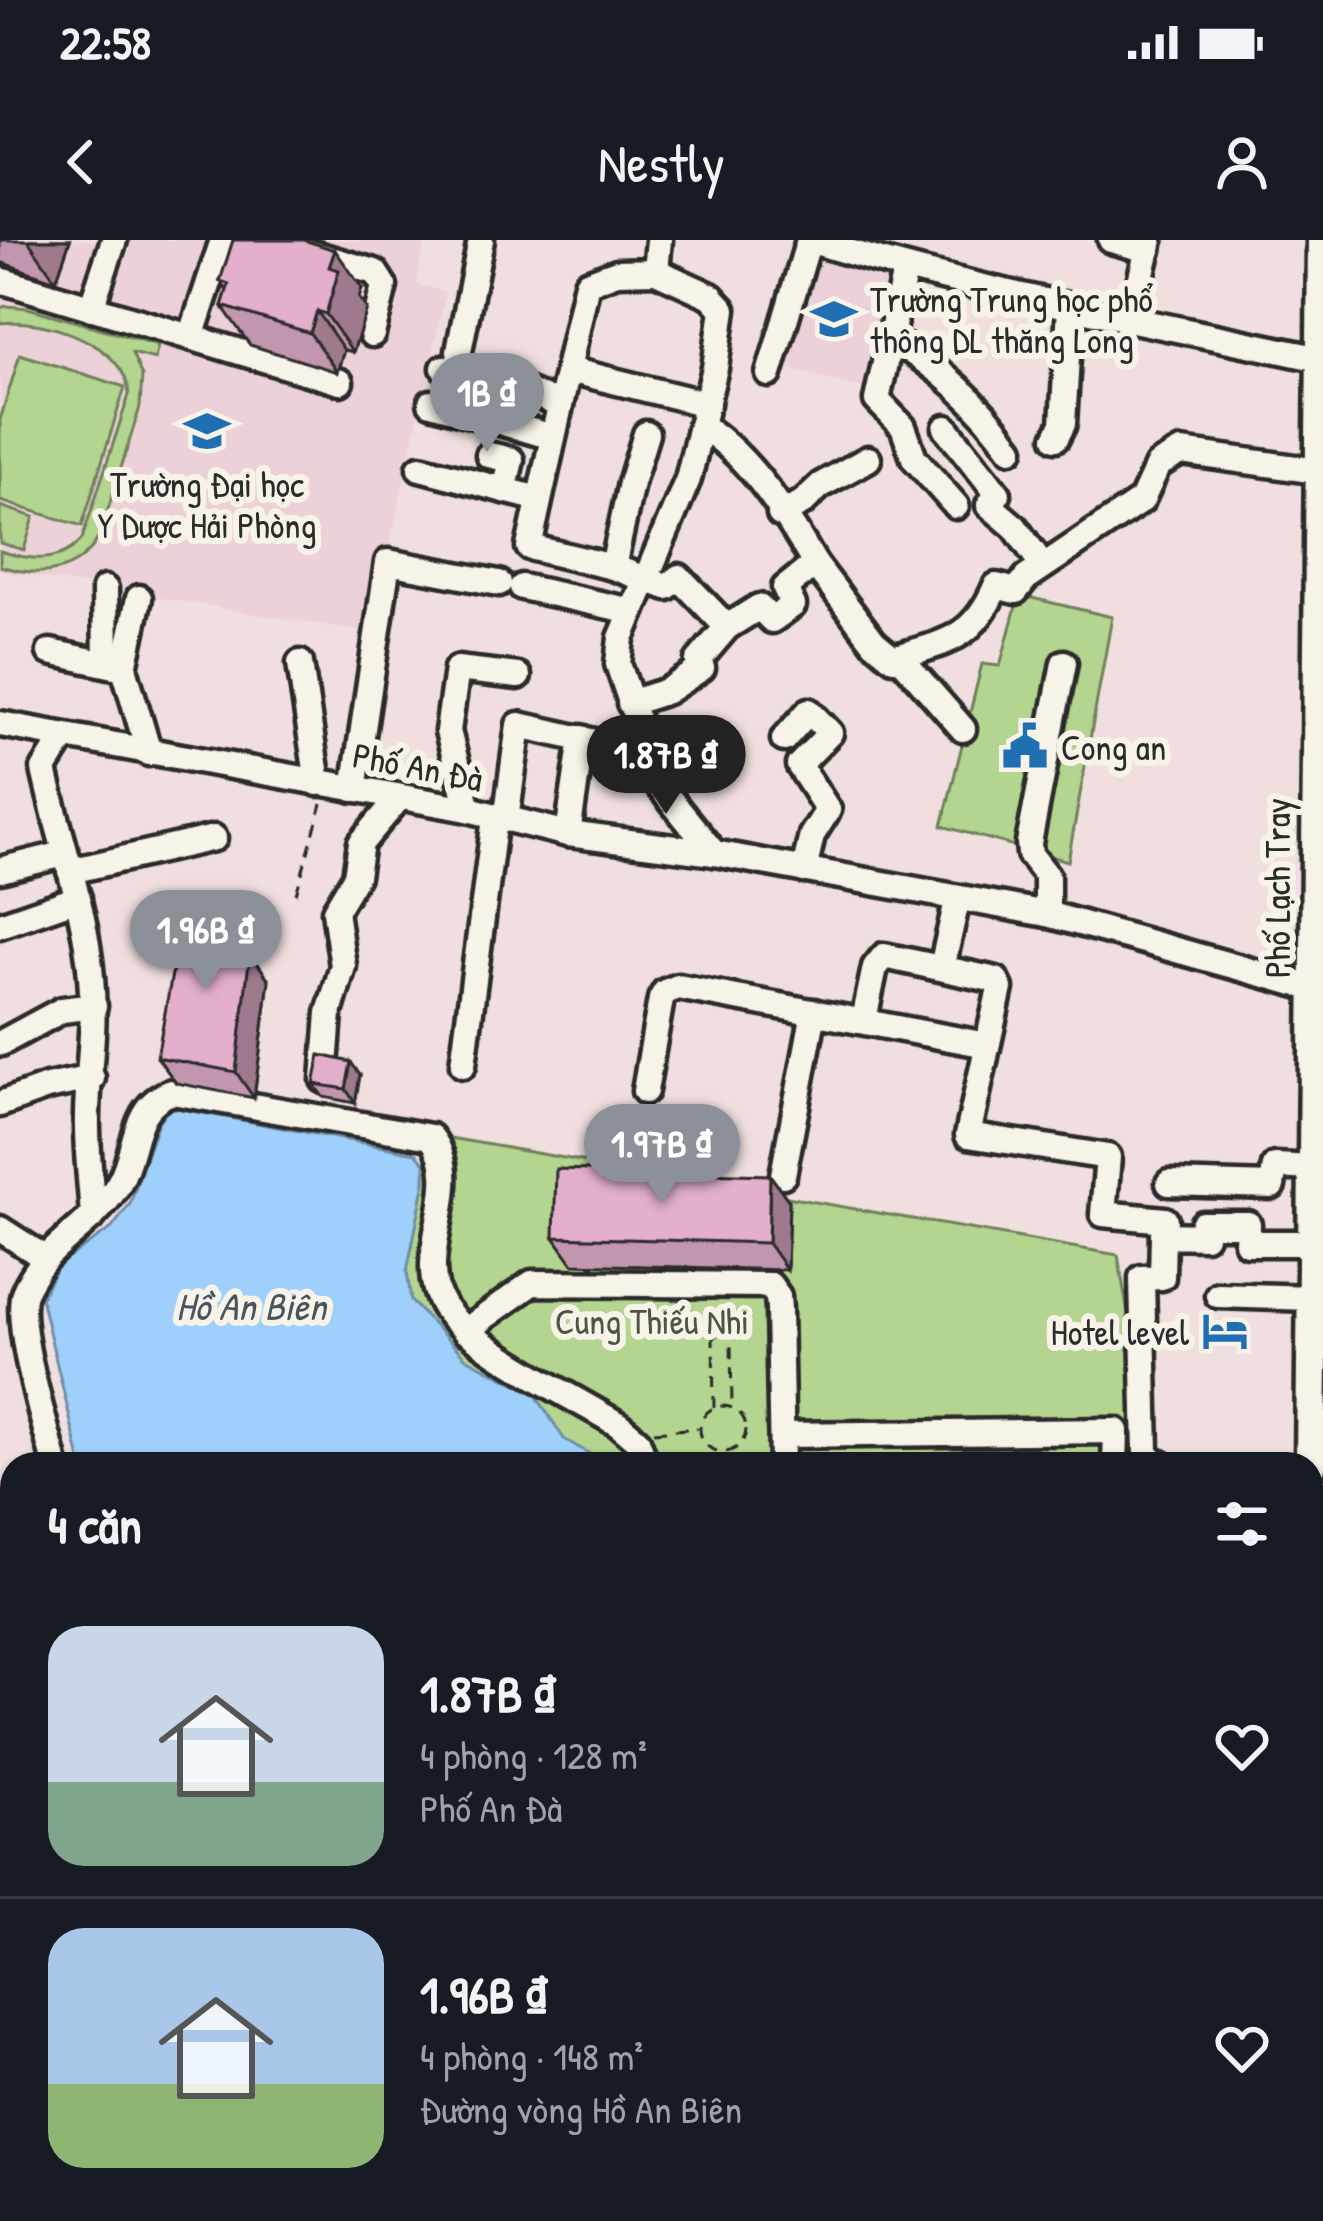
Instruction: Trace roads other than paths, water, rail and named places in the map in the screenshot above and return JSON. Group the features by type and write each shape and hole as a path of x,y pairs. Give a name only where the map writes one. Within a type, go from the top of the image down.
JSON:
{"main road":[{"path":"1303,240 1322,293"},
{"name":"Phố Lạch Tray","path":"1316,1444 1313,1168 1318,1113 1322,240"}],"street":[{"path":"91,308 114,240"},
{"path":"190,337 224,240"},
{"path":"266,240 329,249 375,272 384,294 372,334"},
{"path":"481,240 451,360 560,405"},
{"path":"656,271 659,240"},
{"path":"770,374 809,240 905,270 1320,358"},
{"path":"1111,240 1149,245 1131,319"},
{"path":"905,270 877,400 903,427 914,458 956,506"},
{"path":"714,853 660,787 618,664 621,638 645,578 688,479 723,309 710,296 656,271 617,272 587,283 529,547 613,567 645,578 667,587 680,577 727,627"},
{"path":"0,280 340,382"},
{"path":"1056,438 1063,424 1070,307"},
{"path":"888,337 928,360 986,413 1011,449"},
{"path":"569,370 704,415 754,473 874,642 893,658 946,642 982,617 996,586 1016,591 1043,566 1142,500 1159,465 1181,452 1320,483"},
{"path":"430,403 553,437"},
{"path":"946,428 998,494 989,505 1015,527 1043,566"},
{"path":"613,567 646,434"},
{"path":"489,455 511,460 504,490"},
{"path":"780,514 821,484 868,459"},
{"path":"420,468 539,499"},
{"path":"354,789 388,562 632,611"},
{"path":"630,704 668,691 702,668 698,661 727,627 759,607 772,620 793,605 785,587 815,564"},
{"path":"105,589 115,665 148,753"},
{"path":"115,665 139,598"},
{"path":"50,652 115,665"},
{"path":"898,656 963,729"},
{"path":"301,663 323,784"},
{"path":"1048,914 1047,876 1030,854 1029,843 1064,663"},
{"path":"468,809 448,731 457,669 518,676"},
{"path":"784,739 809,711 830,734 799,765 829,810 812,836 804,870"},
{"name":"Phố An Đà","path":"0,724 468,809 568,833 714,853 1048,914 1319,989"},
{"path":"464,1066 519,725 631,750"},
{"path":"64,737 44,769 78,898 94,1006 87,1112 93,1216"},
{"path":"568,833 582,738"},
{"path":"324,1080 329,1013 343,966 334,910 356,876 361,843 399,798"},
{"path":"0,870 214,838"},
{"path":"0,926 78,898"},
{"path":"942,967 957,901"},
{"path":"864,1020 875,967 884,956 991,977 999,984 968,1135 1108,1157 1103,1214 1165,1220 1162,1277 1142,1278 1146,1452"},
{"path":"645,1090 661,999 670,988 987,1045"},
{"path":"2,1043 62,1010 94,1006"},
{"path":"783,1175 814,1012"},
{"path":"0,1104 92,1078"},
{"path":"52,1452 24,1335 23,1296 45,1258 93,1216 121,1181 143,1114 150,1103 172,1092 430,1137 439,1148 444,1168 432,1271 442,1304 465,1331 619,1425 637,1440 642,1452"},
{"path":"1169,1183 1271,1186 1275,1166 1313,1168"},
{"path":"1163,1235 1204,1236 1204,1224 1248,1224 1247,1243 1316,1255"},
{"path":"0,1229 45,1258"},
{"path":"465,1331 532,1283 770,1285 778,1296 779,1309 782,1452"},
{"path":"1218,1295 1316,1316"},
{"path":"782,1435 1116,1431 1115,1452"}],"water":[{"name":"Hồ An Biên","path":"171,1107 416,1153 425,1163 425,1181 407,1271 411,1301 466,1358 535,1394 564,1439 586,1452 78,1452 41,1298 58,1265 112,1228 130,1204 158,1122"}],"place":[{"name":"Trường Trung học phổ thông DL thăng Long","path":"834,319"},
{"name":"Trường Đại học Y Dược Hải Phòng","path":"207,431"},
{"name":"Cong an","path":"1025,746"},
{"name":"Hotel level","path":"1225,1331"}],"park label":[{"name":"Cung Thiếu Nhi","path":"652,1320"}]}
